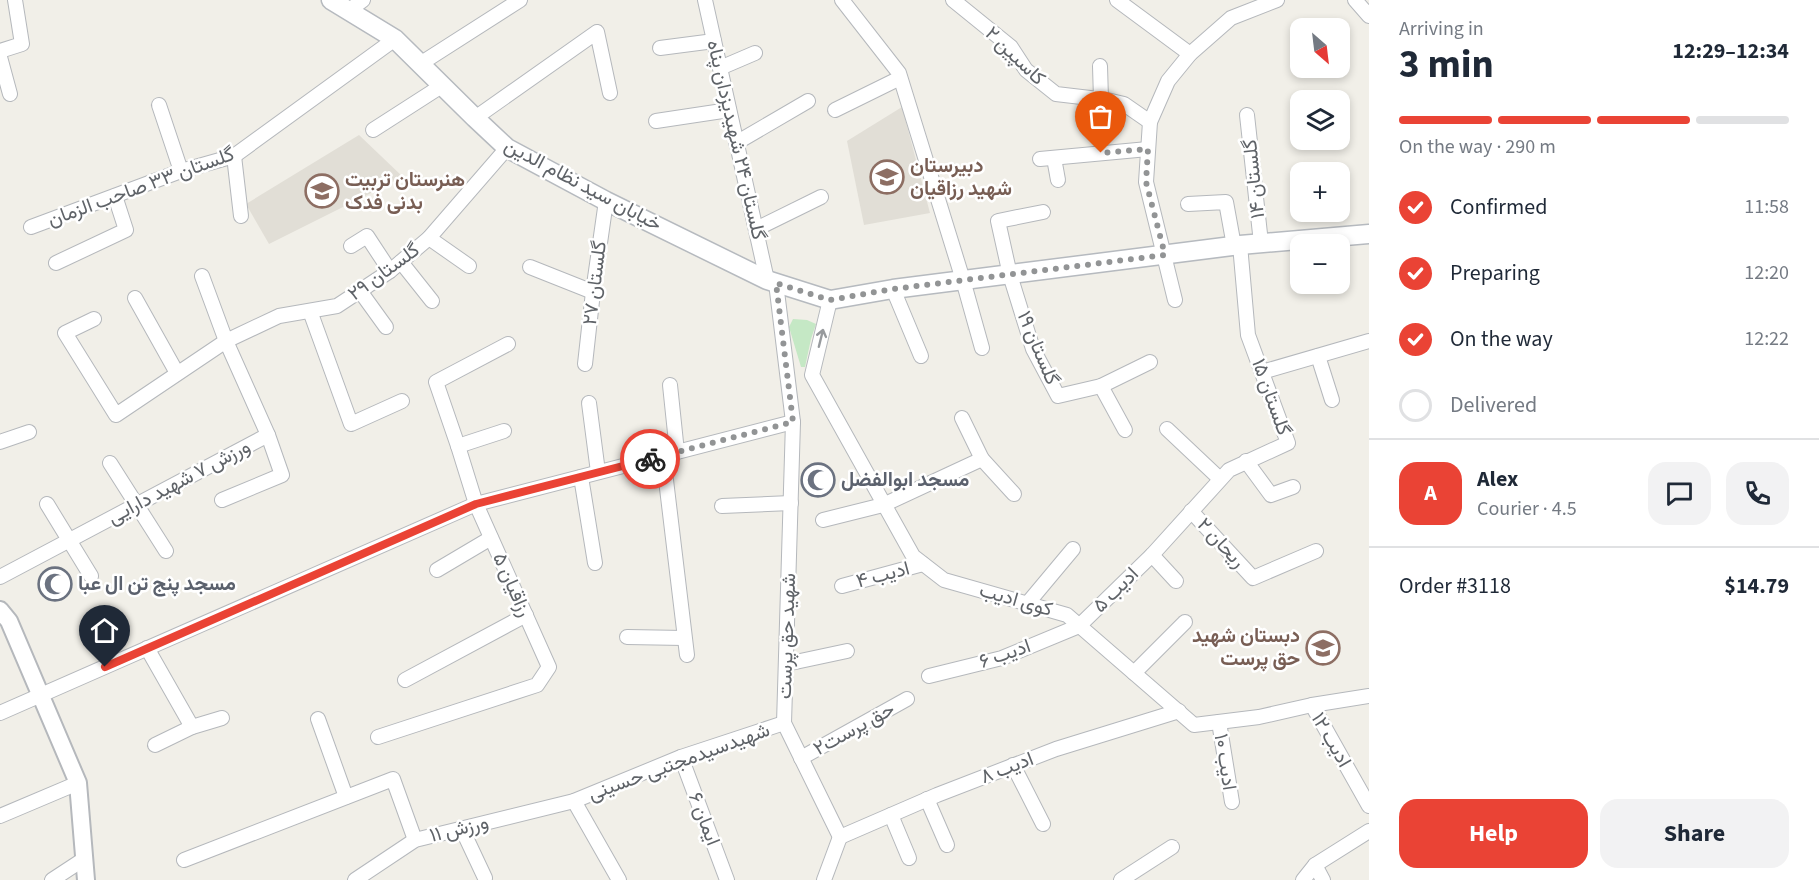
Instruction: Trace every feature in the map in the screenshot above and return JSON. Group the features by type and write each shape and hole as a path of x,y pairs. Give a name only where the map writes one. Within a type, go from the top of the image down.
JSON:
{"main road":[{"name":"خیابان سید نظام الدین","path":"331,0 356,5 395,39 507,148 606,201 771,281 830,300"},
{"path":"830,300 893,289 1237,245 1369,234"}],"street":[{"path":"0,51 22,44 15,0"},
{"path":"420,64 520,0"},
{"name":"گلستان ۲۴ شهیدیزدان پناه","path":"705,0 756,230 771,281 787,379"},
{"path":"842,0 899,73 982,348"},
{"name":"کاسپین ۲","path":"953,0 1011,47 1026,70 1056,94 1124,104 1150,122"},
{"path":"1117,0 1190,54"},
{"path":"1175,300 1146,182 1150,122 1168,81 1190,54 1231,18 1277,0"},
{"path":"1354,0 1369,16"},
{"path":"475,118 597,32 610,93"},
{"name":"گلستان ۳۳ صاحب الزمان","path":"31,227 181,171 234,156 395,39"},
{"path":"660,48 714,41"},
{"path":"720,68 755,53"},
{"path":"0,57 10,94"},
{"path":"1100,66 1101,99"},
{"path":"835,110 900,78"},
{"path":"373,130 443,86"},
{"path":"736,143 808,101"},
{"path":"159,105 181,171"},
{"path":"656,121 729,110"},
{"name":"گلستان ۱۴","path":"1247,115 1261,243"},
{"name":"گلستان ۲۹","path":"94,319 65,333 116,415 226,341 279,316 337,306 360,291 395,267 429,238 507,148"},
{"path":"1058,180 1047,158 1148,149"},
{"path":"234,156 241,216"},
{"path":"56,263 126,230 115,196"},
{"path":"756,230 821,197"},
{"name":"گلستان ۲۷","path":"585,364 606,201"},
{"name":"گلستان ۱۵","path":"1152,555 1229,470 1288,443 1248,335 1237,245 1226,202 1188,204"},
{"path":"1010,274 998,221 1043,212"},
{"path":"351,246 367,236 395,267 432,301"},
{"path":"429,238 469,266"},
{"path":"530,267 593,292"},
{"name":"گلستان ۱۹","path":"1010,274 1034,349 1058,396 1101,386 1150,362"},
{"name":"ورزش ۷ شهید دارایی","path":"0,577 268,435 226,341 202,276"},
{"path":"893,289 921,356"},
{"path":"360,291 386,327"},
{"path":"135,298 177,373"},
{"path":"787,379 812,375 830,300"},
{"path":"310,310 351,424 402,401"},
{"path":"1262,372 1369,342"},
{"name":"رزاقیان ۵","path":"378,737 537,685 549,667 476,504 436,382 508,345"},
{"path":"1318,356 1332,400"},
{"name":"کوی ادیب","path":"812,375 913,556 944,579 1067,615 1194,725 1259,717 1312,705 1369,696"},
{"name":"شهید حق پرست","path":"787,379 793,422 784,723 840,837"},
{"path":"670,385 670,454 687,655"},
{"path":"1101,386 1125,430"},
{"path":"589,403 598,472"},
{"path":"962,418 982,459 1014,494"},
{"path":"0,712 476,504 793,422"},
{"path":"1167,429 1220,479"},
{"path":"458,446 504,431"},
{"path":"2,436 29,432"},
{"path":"222,500 282,475 268,435"},
{"path":"823,520 884,505 982,459"},
{"path":"1246,461 1271,495 1293,487"},
{"path":"110,463 166,551"},
{"path":"581,477 595,563"},
{"path":"722,506 791,503"},
{"path":"47,504 91,576"},
{"name":"ریحان ۲","path":"1191,511 1253,578 1316,551"},
{"path":"437,570 491,538"},
{"path":"1027,604 1073,549"},
{"path":"1152,555 1176,581"},
{"name":"ادیب ۵","path":"1079,626 1152,555"},
{"name":"ادیب ۴","path":"842,586 923,564"},
{"path":"0,610 9,621 78,783 86,880"},
{"path":"405,680 525,615"},
{"path":"1134,673 1185,622"},
{"name":"ادیب ۶","path":"929,676 1002,658 1079,626"},
{"path":"627,637 684,638"},
{"path":"147,648 192,727"},
{"path":"786,664 847,651"},
{"name":"حق پرست۲","path":"801,758 907,699"},
{"name":"ادیب ۱۲","path":"1312,705 1369,806"},
{"name":"ادیب ۸","path":"840,837 927,799 1056,749 1179,711"},
{"path":"155,745 192,727 222,718"},
{"path":"318,719 346,797"},
{"name":"ادیب ۱۰","path":"1219,722 1232,802"},
{"name":"شهیدسیدمجتبی حسینی","path":"574,801 681,757 784,723"},
{"name":"ایمان ۶","path":"681,757 727,880"},
{"path":"1013,765 1043,824"},
{"path":"184,860 393,779 415,840"},
{"path":"0,816 78,783"},
{"path":"927,799 947,844"},
{"path":"574,801 619,880"},
{"name":"ورزش ۱۱","path":"355,880 415,840 574,801"},
{"path":"891,815 909,858"},
{"path":"462,829 485,878"},
{"path":"1303,880 1315,865 1369,831"},
{"path":"824,880 840,837"},
{"path":"1121,880 1172,848"},
{"path":"52,880 84,859"},
{"path":"1315,865 1323,880"}],"shaded area":[{"name":"دبیرستان شهید رزاقیان","path":"902,107 930,213 864,225 847,141"},
{"name":"هنرستان تربیت بدنی فدک","path":"359,135 403,177 269,244 246,204"}],"green space":[{"path":"793,319 807,320 816,324 805,367 801,367 789,327"}],"way so far":[{"path":"650,459 793,422 776,283 830,300 893,289 1165,255 1146,182 1148,149 1101,153"}],"place":[{"name":"دبیرستان شهید رزاقیان","path":"887,177"},
{"name":"هنرستان تربیت بدنی فدک","path":"322,191"},
{"name":"مسجد ابوالفضل","path":"818,480"},
{"name":"مسجد پنج تن ال عبا","path":"55,584"},
{"name":"دبستان شهید حق پرست","path":"1323,648"}],"route":[{"path":"105,667 476,504 650,459"}]}
